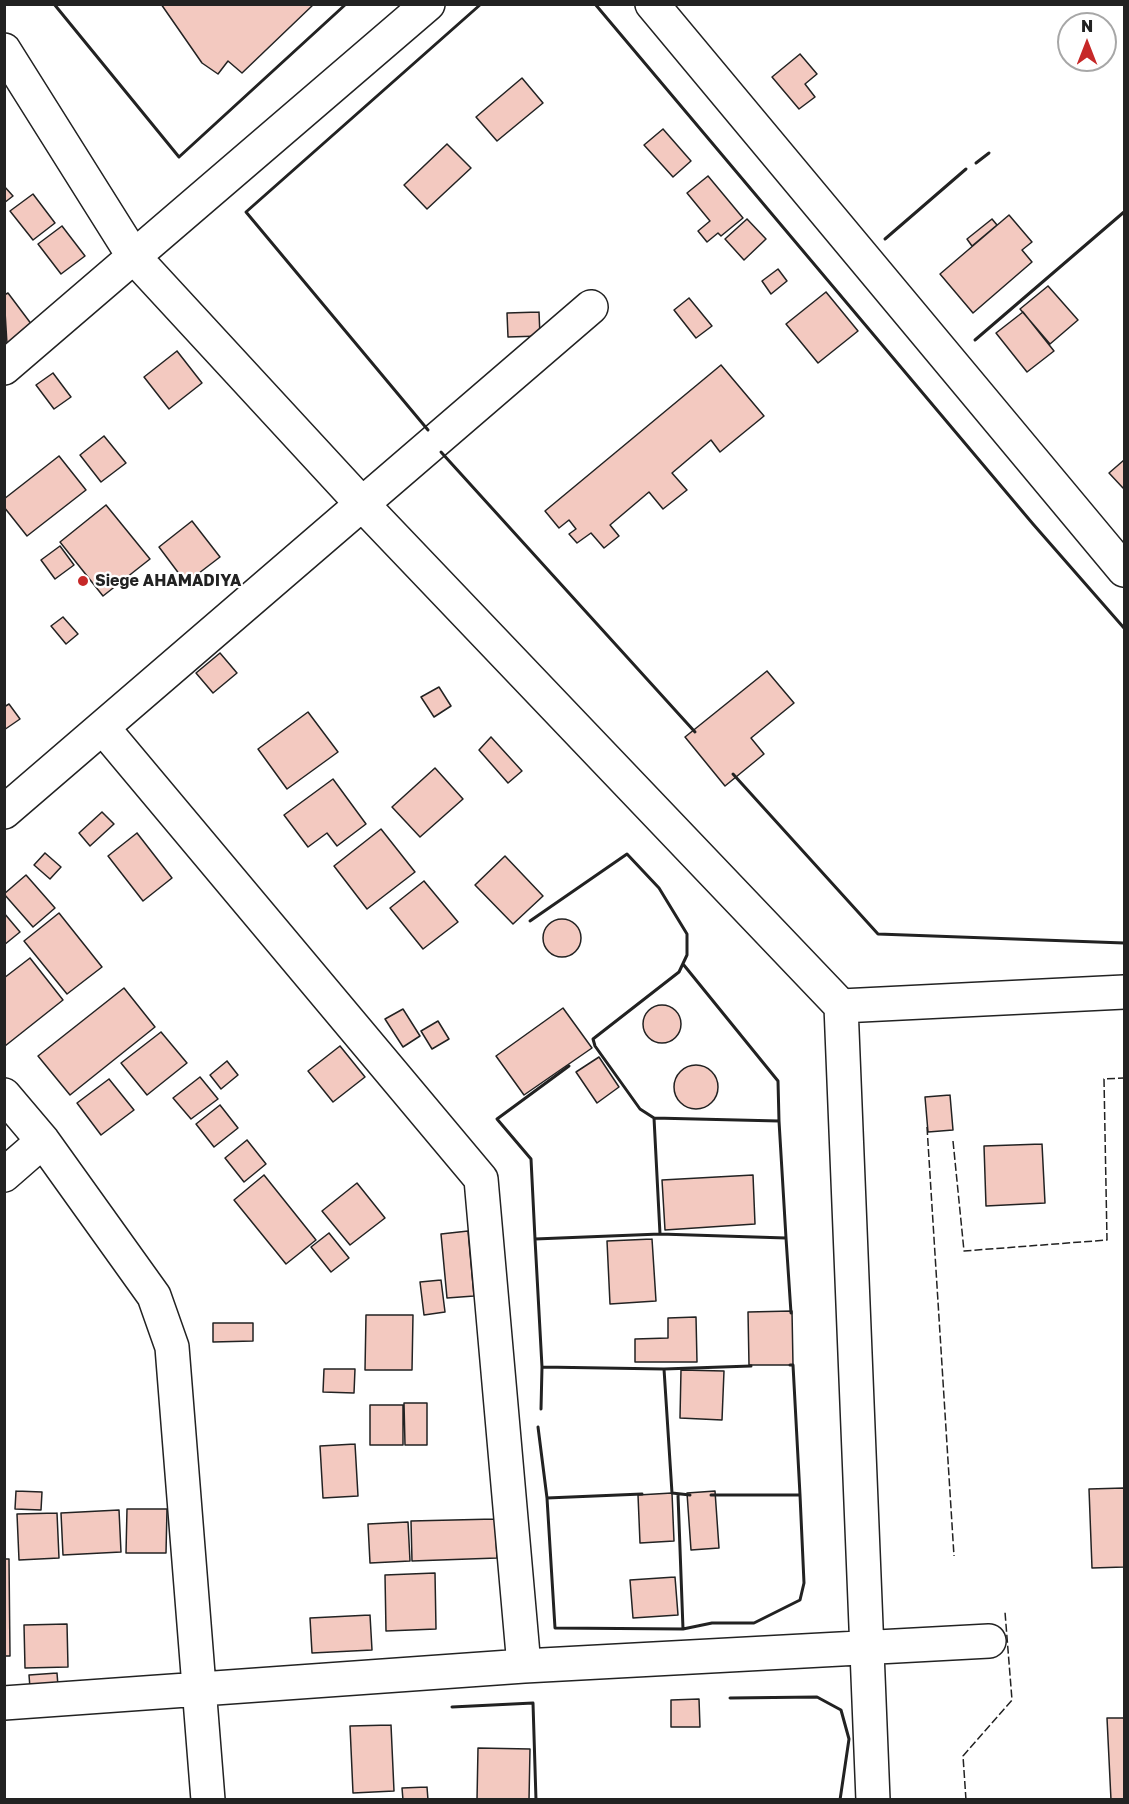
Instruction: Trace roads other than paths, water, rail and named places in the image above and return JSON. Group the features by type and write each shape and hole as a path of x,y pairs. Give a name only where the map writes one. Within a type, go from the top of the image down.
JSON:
{"street":[{"path":"4,368 428,4"},
{"path":"652,4 1125,570"},
{"path":"4,50 134,257 362,504 841,1006 873,1800"},
{"path":"4,812 591,307"},
{"path":"103,728 481,1179 524,1666"},
{"path":"841,1006 1125,992"},
{"path":"4,1095 43,1141 154,1296 172,1347 201,1689 208,1800"},
{"path":"4,1175 43,1141"},
{"path":"4,1703 524,1666 989,1641"}],"place":[{"name":"Siege AHAMADIYA","path":"83,581"}]}
